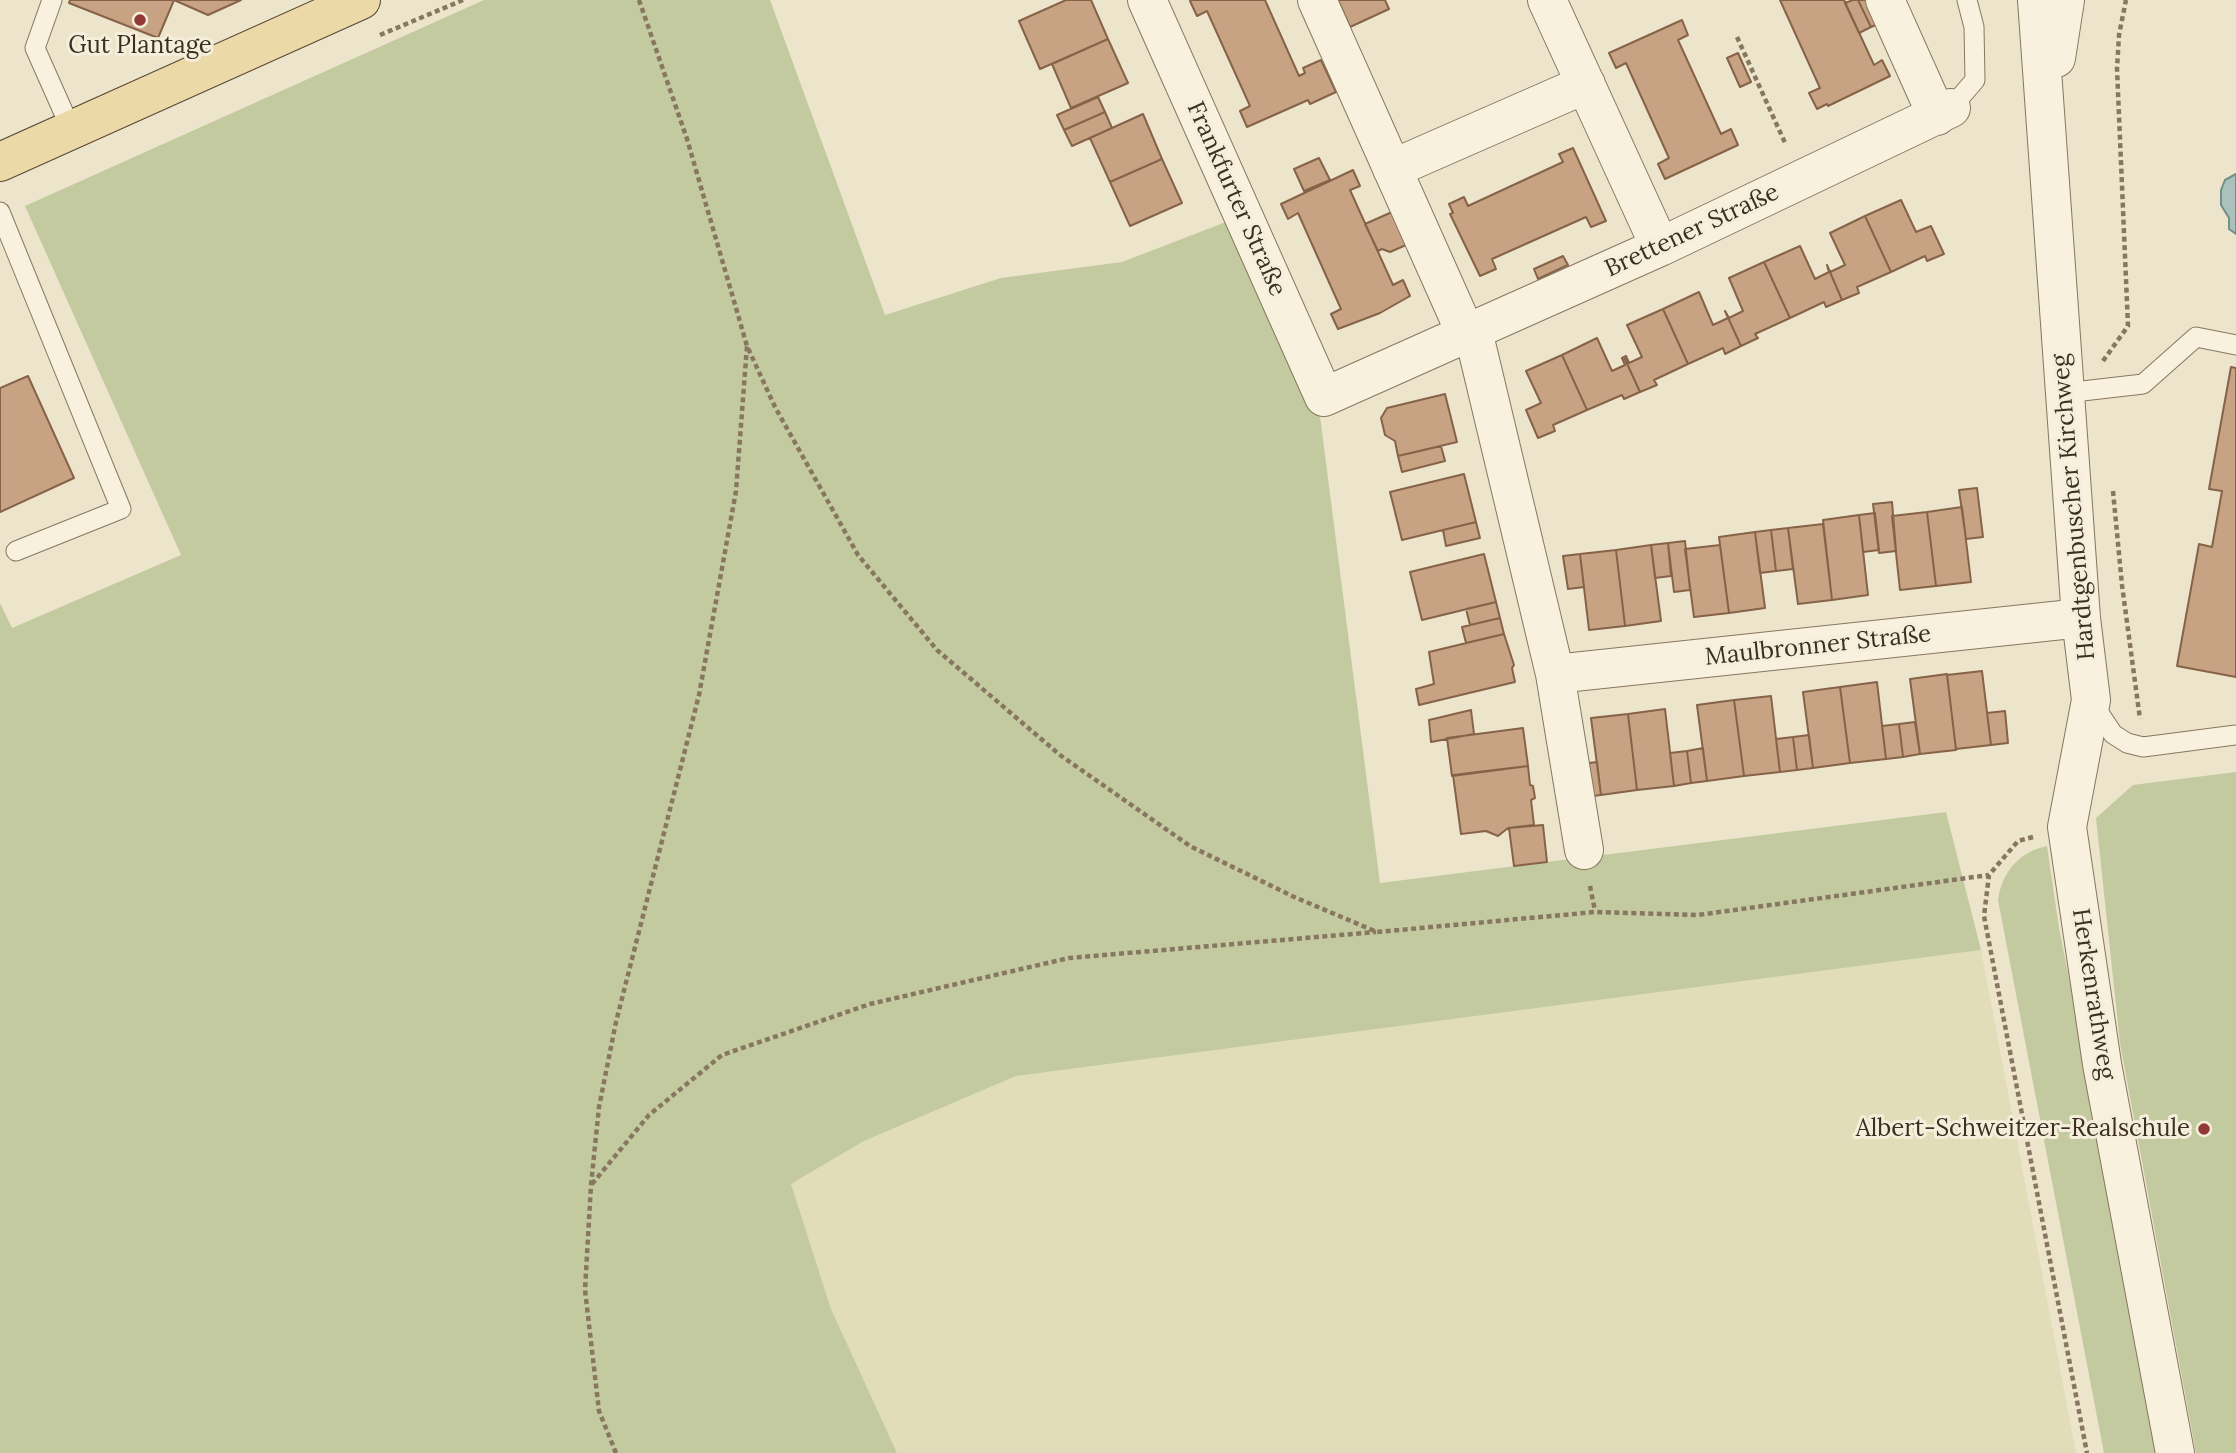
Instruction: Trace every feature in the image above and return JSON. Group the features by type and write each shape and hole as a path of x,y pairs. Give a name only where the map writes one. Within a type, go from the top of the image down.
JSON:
{"main road":[{"path":"0,162 361,0"}],"street":[{"name":"Frankfurter Straße","path":"1147,0 1324,397"},
{"path":"1317,0 1392,169 1470,332 1555,674 1584,850"},
{"path":"1547,0 1660,247"},
{"path":"1885,0 1944,112"},
{"name":"Hardtgenbuscher Kirchweg","path":"2037,0 2081,618 2091,700"},
{"name":"Hardtgenbuscher Kirchweg","path":"2046,148 2058,37 2065,0"},
{"path":"1392,169 1586,84"},
{"name":"Brettener Straße","path":"1324,397 1660,247 1944,112"},
{"name":"Maulbronner Straße","path":"1555,674 2081,618"},
{"name":"Herkenrathweg","path":"2091,700 2067,827 2102,1064 2175,1453"}],"lane":[{"path":"52,0 35,48 71,129"},
{"name":"Brettener Straße","path":"1944,112 1975,80 1973,27 1967,0"},
{"path":"0,212 121,509 16,551"},
{"path":"2065,393 2143,384 2196,337 2236,345"},
{"name":"Hardtgenbuscher Kirchweg","path":"2091,700 2113,734 2127,743 2143,747 2236,735"}],"path":[{"path":"639,0 687,139 747,345 775,407 858,555 937,650 1060,755 1190,846 1292,896 1377,932"},
{"path":"1737,37 1802,181"},
{"path":"616,1453 599,1411 586,1290 591,1185 599,1107 616,1022 699,695 736,491 747,345"},
{"path":"2067,827 2018,841 1989,875 1984,916 2087,1453"},
{"path":"591,1185 649,1115 722,1055 870,1004 1069,958 1595,912 1698,915 1989,875"}],"shaded area":[{"path":"1981,950 2076,1453 897,1453 831,1309 791,1184 864,1141 1016,1076"}],"green space":[{"path":"484,0 770,0 885,315 1001,278 1122,262 1239,217 1320,416 1380,883 1946,812 1981,950 1016,1076 864,1141 791,1184 831,1309 897,1453 0,1453 0,603 12,628 181,555 25,206"},
{"name":"Albert-Schweitzer-Realschule","path":"2236,772 2236,1453 2196,1453 2120,1043 2096,818 2133,785"},
{"path":"2047,846 2059,928 2164,1453 2104,1453 1998,900 2003,881 2020,858"}],"water":[{"path":"2236,174 2236,234 2229,229 2229,218 2221,205 2221,190 2225,180"}],"building":[{"name":"Gut Plantage","path":"70,0 174,0 158,38 69,3"},
{"path":"174,0 241,0 208,15"},
{"path":"1066,0 1091,0 1108,39 1040,69 1019,21"},
{"path":"1265,0 1299,76 1305,73 1303,68 1321,60 1336,92 1310,104 1308,100 1247,127 1240,111 1250,106 1207,11 1197,16 1190,1"},
{"path":"1338,0 1385,0 1389,9 1350,27"},
{"path":"1780,0 1844,0 1874,65 1882,60 1890,76 1817,109 1809,93 1820,88"},
{"path":"1858,0 1871,27 1859,33 1845,3"},
{"path":"1858,0 1873,0 1883,22 1871,27"},
{"path":"1682,20 1688,35 1678,40 1721,134 1731,129 1738,145 1665,179 1658,164 1669,158 1626,63 1616,68 1609,53"},
{"path":"1108,39 1128,83 1071,108 1052,64"},
{"path":"1738,53 1751,82 1740,87 1727,58"},
{"path":"1098,97 1105,112 1064,130 1057,115"},
{"path":"1105,112 1112,128 1072,146 1064,130"},
{"path":"1143,114 1162,159 1110,182 1090,138"},
{"path":"1573,148 1606,221 1591,227 1586,217 1492,259 1496,269 1480,276 1450,214 1453,213 1449,204 1464,197 1468,206 1563,162 1559,154"},
{"path":"1319,158 1330,180 1304,191 1294,169"},
{"path":"1162,159 1182,203 1130,226 1110,182"},
{"path":"1353,170 1360,186 1350,190 1393,285 1403,280 1410,296 1380,313 1338,329 1331,314 1341,309 1298,213 1288,219 1281,204"},
{"path":"1901,200 1916,232 1931,226 1944,254 1927,261 1925,256 1891,272 1865,216"},
{"path":"1392,212 1406,245 1390,252 1382,249 1378,251 1365,224"},
{"path":"1865,216 1891,272 1857,287 1859,293 1842,300 1830,272 1845,265 1830,233"},
{"path":"1800,246 1815,279 1829,272 1827,265 1842,300 1826,307 1824,302 1790,318 1764,262"},
{"path":"1563,256 1568,265 1538,279 1534,269"},
{"path":"1764,262 1790,318 1755,334 1758,338 1741,346 1725,311 1729,318 1743,311 1729,278"},
{"path":"1699,292 1713,325 1728,318 1725,311 1741,346 1725,354 1723,348 1688,364 1663,309"},
{"path":"1663,309 1688,364 1654,380 1657,385 1640,392 1624,357 1626,356 1629,363 1642,357 1627,325"},
{"path":"1597,338 1612,371 1625,365 1622,358 1624,357 1640,392 1624,399 1622,395 1587,410 1562,355"},
{"path":"1562,355 1587,410 1553,425 1555,431 1538,438 1526,410 1541,403 1526,371"},
{"path":"2231,367 2236,368 2236,677 2177,666 2199,544 2212,547 2222,491 2209,489"},
{"path":"28,376 74,478 0,512 0,388"},
{"path":"1445,394 1457,442 1398,456 1395,441 1385,435 1381,418 1387,408"},
{"path":"1441,446 1445,461 1402,472 1398,456"},
{"path":"1464,474 1476,522 1402,540 1390,492"},
{"path":"1977,488 1983,537 1966,539 1959,490"},
{"path":"1892,502 1896,551 1879,553 1873,504"},
{"path":"1962,507 1971,582 1936,586 1927,512"},
{"path":"1927,512 1936,586 1900,590 1892,516"},
{"path":"1875,513 1879,550 1863,552 1859,515"},
{"path":"1859,515 1868,595 1832,600 1823,520"},
{"path":"1476,522 1480,538 1446,546 1443,530"},
{"path":"1823,524 1832,600 1798,604 1788,528"},
{"path":"1788,528 1793,569 1776,571 1771,530"},
{"path":"1771,530 1776,571 1760,573 1755,532"},
{"path":"1755,532 1765,608 1729,613 1719,537"},
{"path":"1685,541 1690,590 1674,592 1668,543"},
{"path":"1668,543 1671,576 1655,578 1651,545"},
{"path":"1651,545 1661,621 1625,626 1616,550"},
{"path":"1720,545 1729,613 1694,617 1685,549"},
{"path":"1616,550 1625,626 1589,630 1580,554"},
{"path":"1484,554 1496,602 1422,620 1410,572"},
{"path":"1580,554 1584,587 1568,589 1563,556"},
{"path":"1496,602 1500,618 1470,625 1466,609"},
{"path":"1500,618 1504,634 1466,643 1462,627"},
{"path":"1504,634 1514,665 1512,668 1515,682 1419,705 1416,689 1434,684 1429,652"},
{"path":"1982,671 1991,745 1956,749 1947,675"},
{"path":"1947,674 1956,750 1920,754 1910,679"},
{"path":"1877,682 1886,759 1850,763 1840,687"},
{"path":"1840,687 1850,763 1813,768 1803,692"},
{"path":"1771,696 1780,772 1744,776 1734,700"},
{"path":"1734,700 1744,776 1707,781 1697,705"},
{"path":"1665,709 1674,786 1637,790 1628,714"},
{"path":"1471,710 1474,734 1431,742 1429,720"},
{"path":"2005,711 2008,743 1991,745 1987,713"},
{"path":"1628,714 1637,790 1601,795 1591,718"},
{"path":"1915,722 1920,754 1903,757 1899,724"},
{"path":"1899,724 1903,757 1886,759 1882,726"},
{"path":"1523,728 1528,766 1452,776 1447,738"},
{"path":"1809,735 1813,768 1797,770 1793,737"},
{"path":"1793,737 1797,770 1780,772 1776,739"},
{"path":"1703,748 1707,781 1691,783 1687,751"},
{"path":"1687,751 1691,783 1674,786 1670,753"},
{"path":"1597,762 1601,795 1585,797 1581,764"},
{"path":"1528,766 1530,785 1533,786 1535,798 1531,800 1534,825 1508,828 1498,836 1486,831 1461,834 1453,775"},
{"path":"1543,825 1547,862 1514,866 1509,828"}],"place":[{"name":"Gut Plantage","path":"140,20"},
{"name":"Albert-Schweitzer-Realschule","path":"2204,1129"}]}
